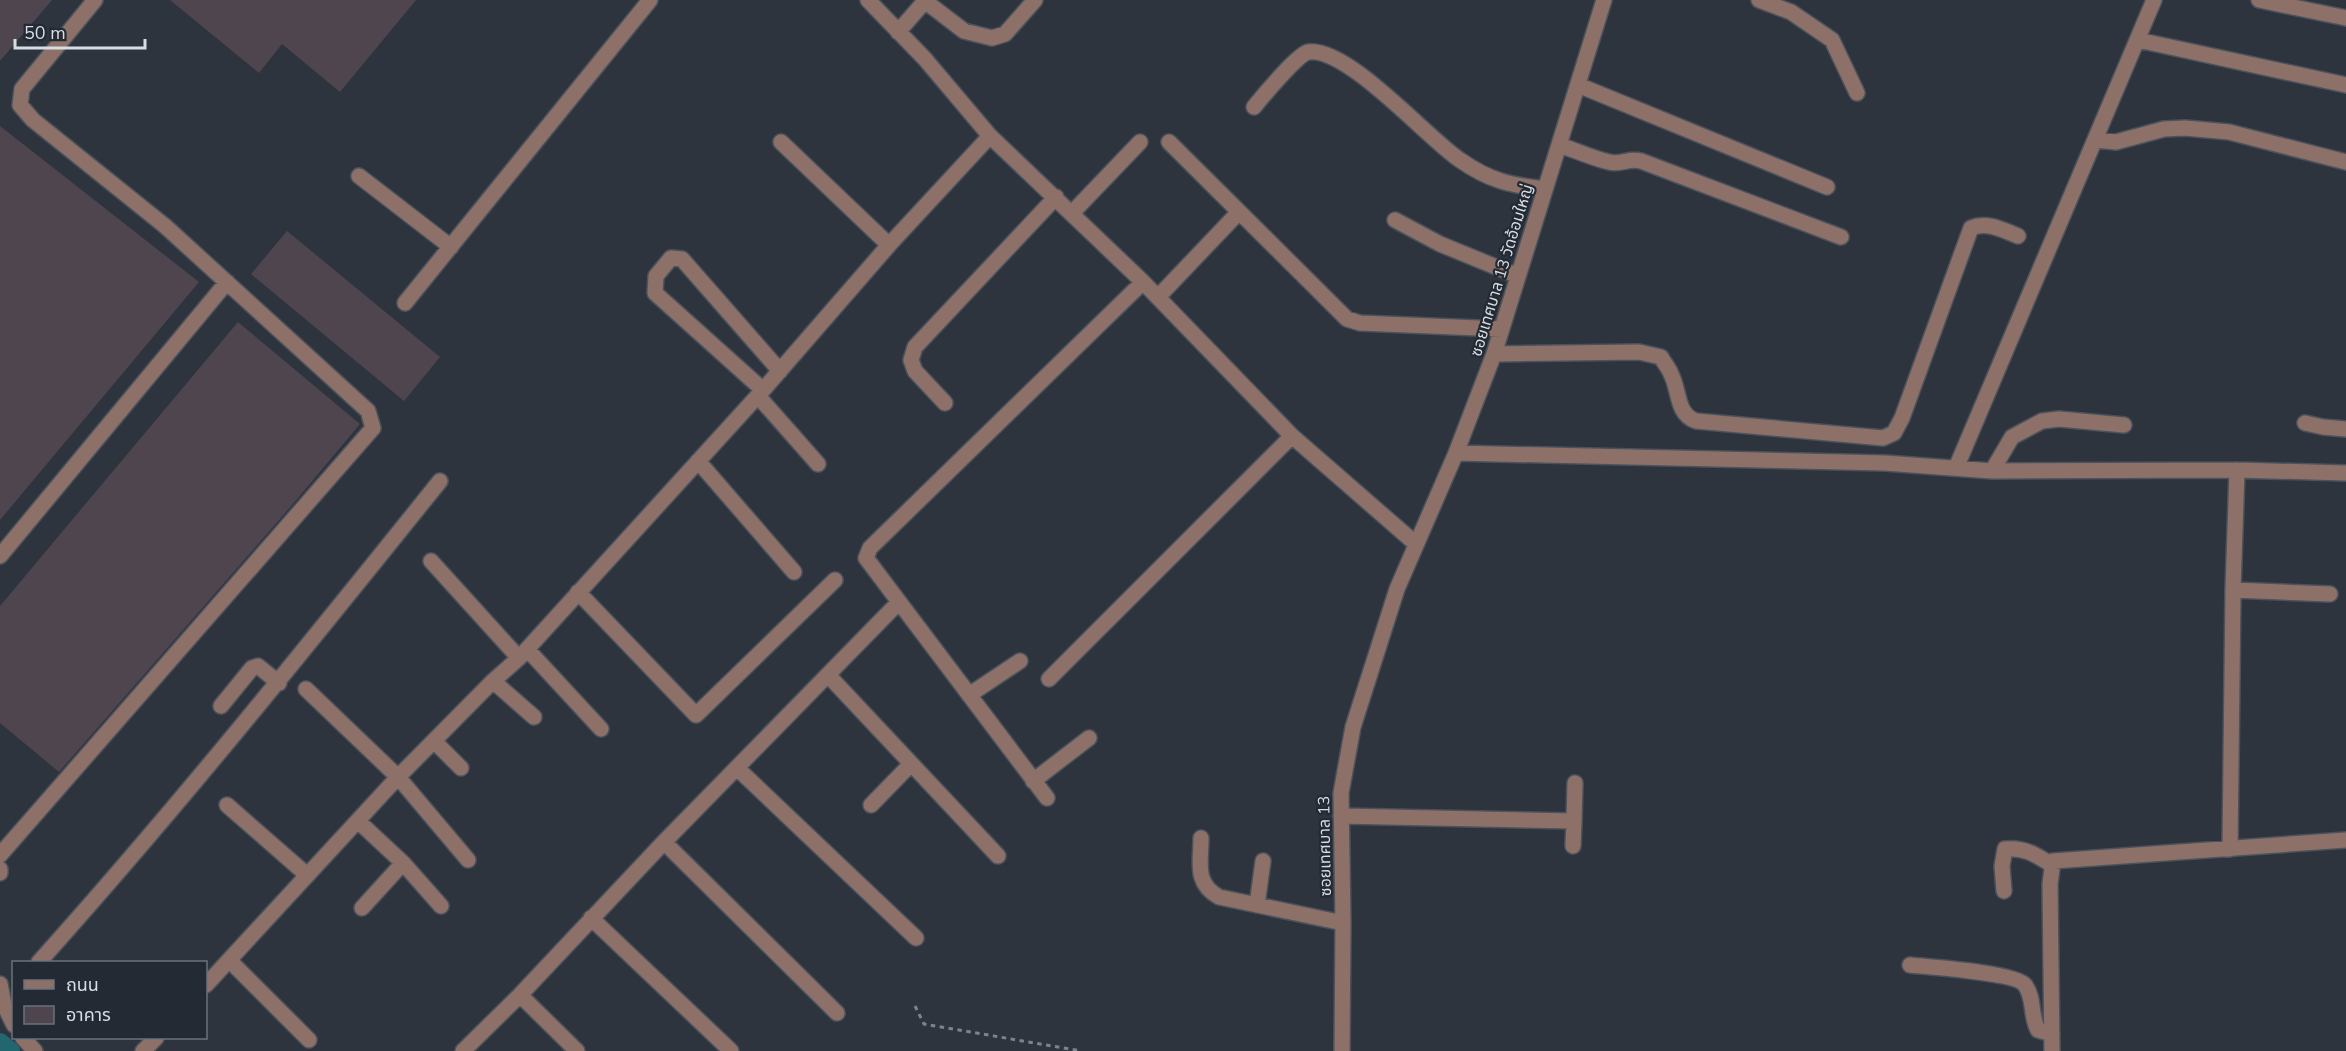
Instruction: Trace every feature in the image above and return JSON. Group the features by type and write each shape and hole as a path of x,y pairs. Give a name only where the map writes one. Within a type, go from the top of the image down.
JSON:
{"street":[{"path":"0,855 373,428 368,411 165,226 33,120 20,105 21,89 95,0"},
{"path":"405,303 650,0"},
{"path":"868,0 925,59 990,135 1143,282 1292,436 1416,544"},
{"path":"898,32 924,1 964,32 992,38 1005,34 1035,0"},
{"name":"ซอยเทศบาล 13 วัดอ้อมใหญ่","path":"1416,544 1456,453 1494,354 1604,0"},
{"path":"1759,0 1791,12 1832,40 1857,93"},
{"path":"1956,468 2154,0"},
{"path":"2259,0 2346,18"},
{"path":"2138,40 2346,85"},
{"path":"1254,107 1302,54 1315,52 1334,58 1365,78 1459,160 1506,184 1545,189"},
{"path":"1578,85 1827,187"},
{"path":"2096,140 2116,142 2164,129 2185,128 2229,132 2346,162"},
{"path":"207,984 398,777 523,653 761,393 889,245 990,135"},
{"path":"781,142 889,245"},
{"path":"1072,213 1140,142"},
{"path":"1169,142 1347,319 1360,323 1502,329"},
{"path":"1559,145 1610,162 1633,159 1641,161 1841,237"},
{"path":"359,176 451,247"},
{"path":"945,403 915,371 911,360 915,347 1056,197"},
{"path":"1158,297 1239,212"},
{"path":"1395,220 1440,244 1518,276"},
{"path":"1494,354 1639,352 1660,357 1672,375 1682,410 1687,417 1696,421 1883,438 1894,433 1902,418 1971,228 1979,224 2018,236"},
{"path":"780,371 682,259 671,258 656,276 655,293 761,393 818,464"},
{"path":"0,556 227,282"},
{"path":"1047,798 866,558 870,548 1143,282"},
{"path":"1992,471 2012,437 2042,421 2059,419 2124,425"},
{"path":"2305,423 2346,429"},
{"path":"1049,679 1292,436"},
{"path":"1456,453 1885,463 1992,471 2237,470 2346,473"},
{"path":"698,461 794,572"},
{"path":"2230,849 2237,470"},
{"path":"41,961 130,861 279,683 440,481"},
{"name":"ซอยเทศบาล 13","path":"1342,1051 1341,793 1353,728 1397,589 1416,544"},
{"path":"431,561 601,729"},
{"path":"578,592 696,715 835,580"},
{"path":"2233,591 2330,594"},
{"path":"463,1051 520,995 664,842 738,769 899,602"},
{"path":"969,695 1020,661"},
{"path":"221,706 252,668 258,666 264,669 279,683"},
{"path":"828,675 998,856"},
{"path":"493,681 534,717"},
{"path":"306,689 398,777 468,860"},
{"path":"1034,781 1089,738"},
{"path":"435,742 461,768"},
{"path":"871,805 912,764"},
{"path":"738,769 916,938"},
{"path":"1573,846 1575,783"},
{"path":"227,805 307,875"},
{"path":"1341,816 1574,821"},
{"path":"358,821 403,863 441,906"},
{"path":"1201,838 1201,877 1208,891 1220,897 1257,906 1343,923"},
{"path":"2052,1051 2053,861 2346,840"},
{"path":"664,842 837,1013"},
{"path":"2004,891 2002,866 2005,849 2018,848 2032,852 2052,866"},
{"path":"1257,906 1263,861"},
{"path":"362,908 403,863"},
{"path":"591,918 731,1051"},
{"path":"229,960 309,1040"},
{"path":"1910,965 2001,976 2022,982 2032,1002 2035,1025 2038,1030 2052,1034"},
{"path":"5,988 4,1005 12,1021"},
{"path":"520,995 578,1051"},
{"path":"24,1039 34,1051"}],"path":[{"path":"915,1006 924,1023 1081,1051"}],"building":[{"path":"0,0 52,0 0,61"},
{"path":"170,0 416,0 340,92 282,44 259,73"},
{"path":"0,126 199,282 0,520"},
{"path":"287,231 440,357 404,401 251,274"},
{"path":"238,322 360,424 59,772 0,723 0,606"}],"waterway":[{"path":"0,1042 11,1051"}]}
